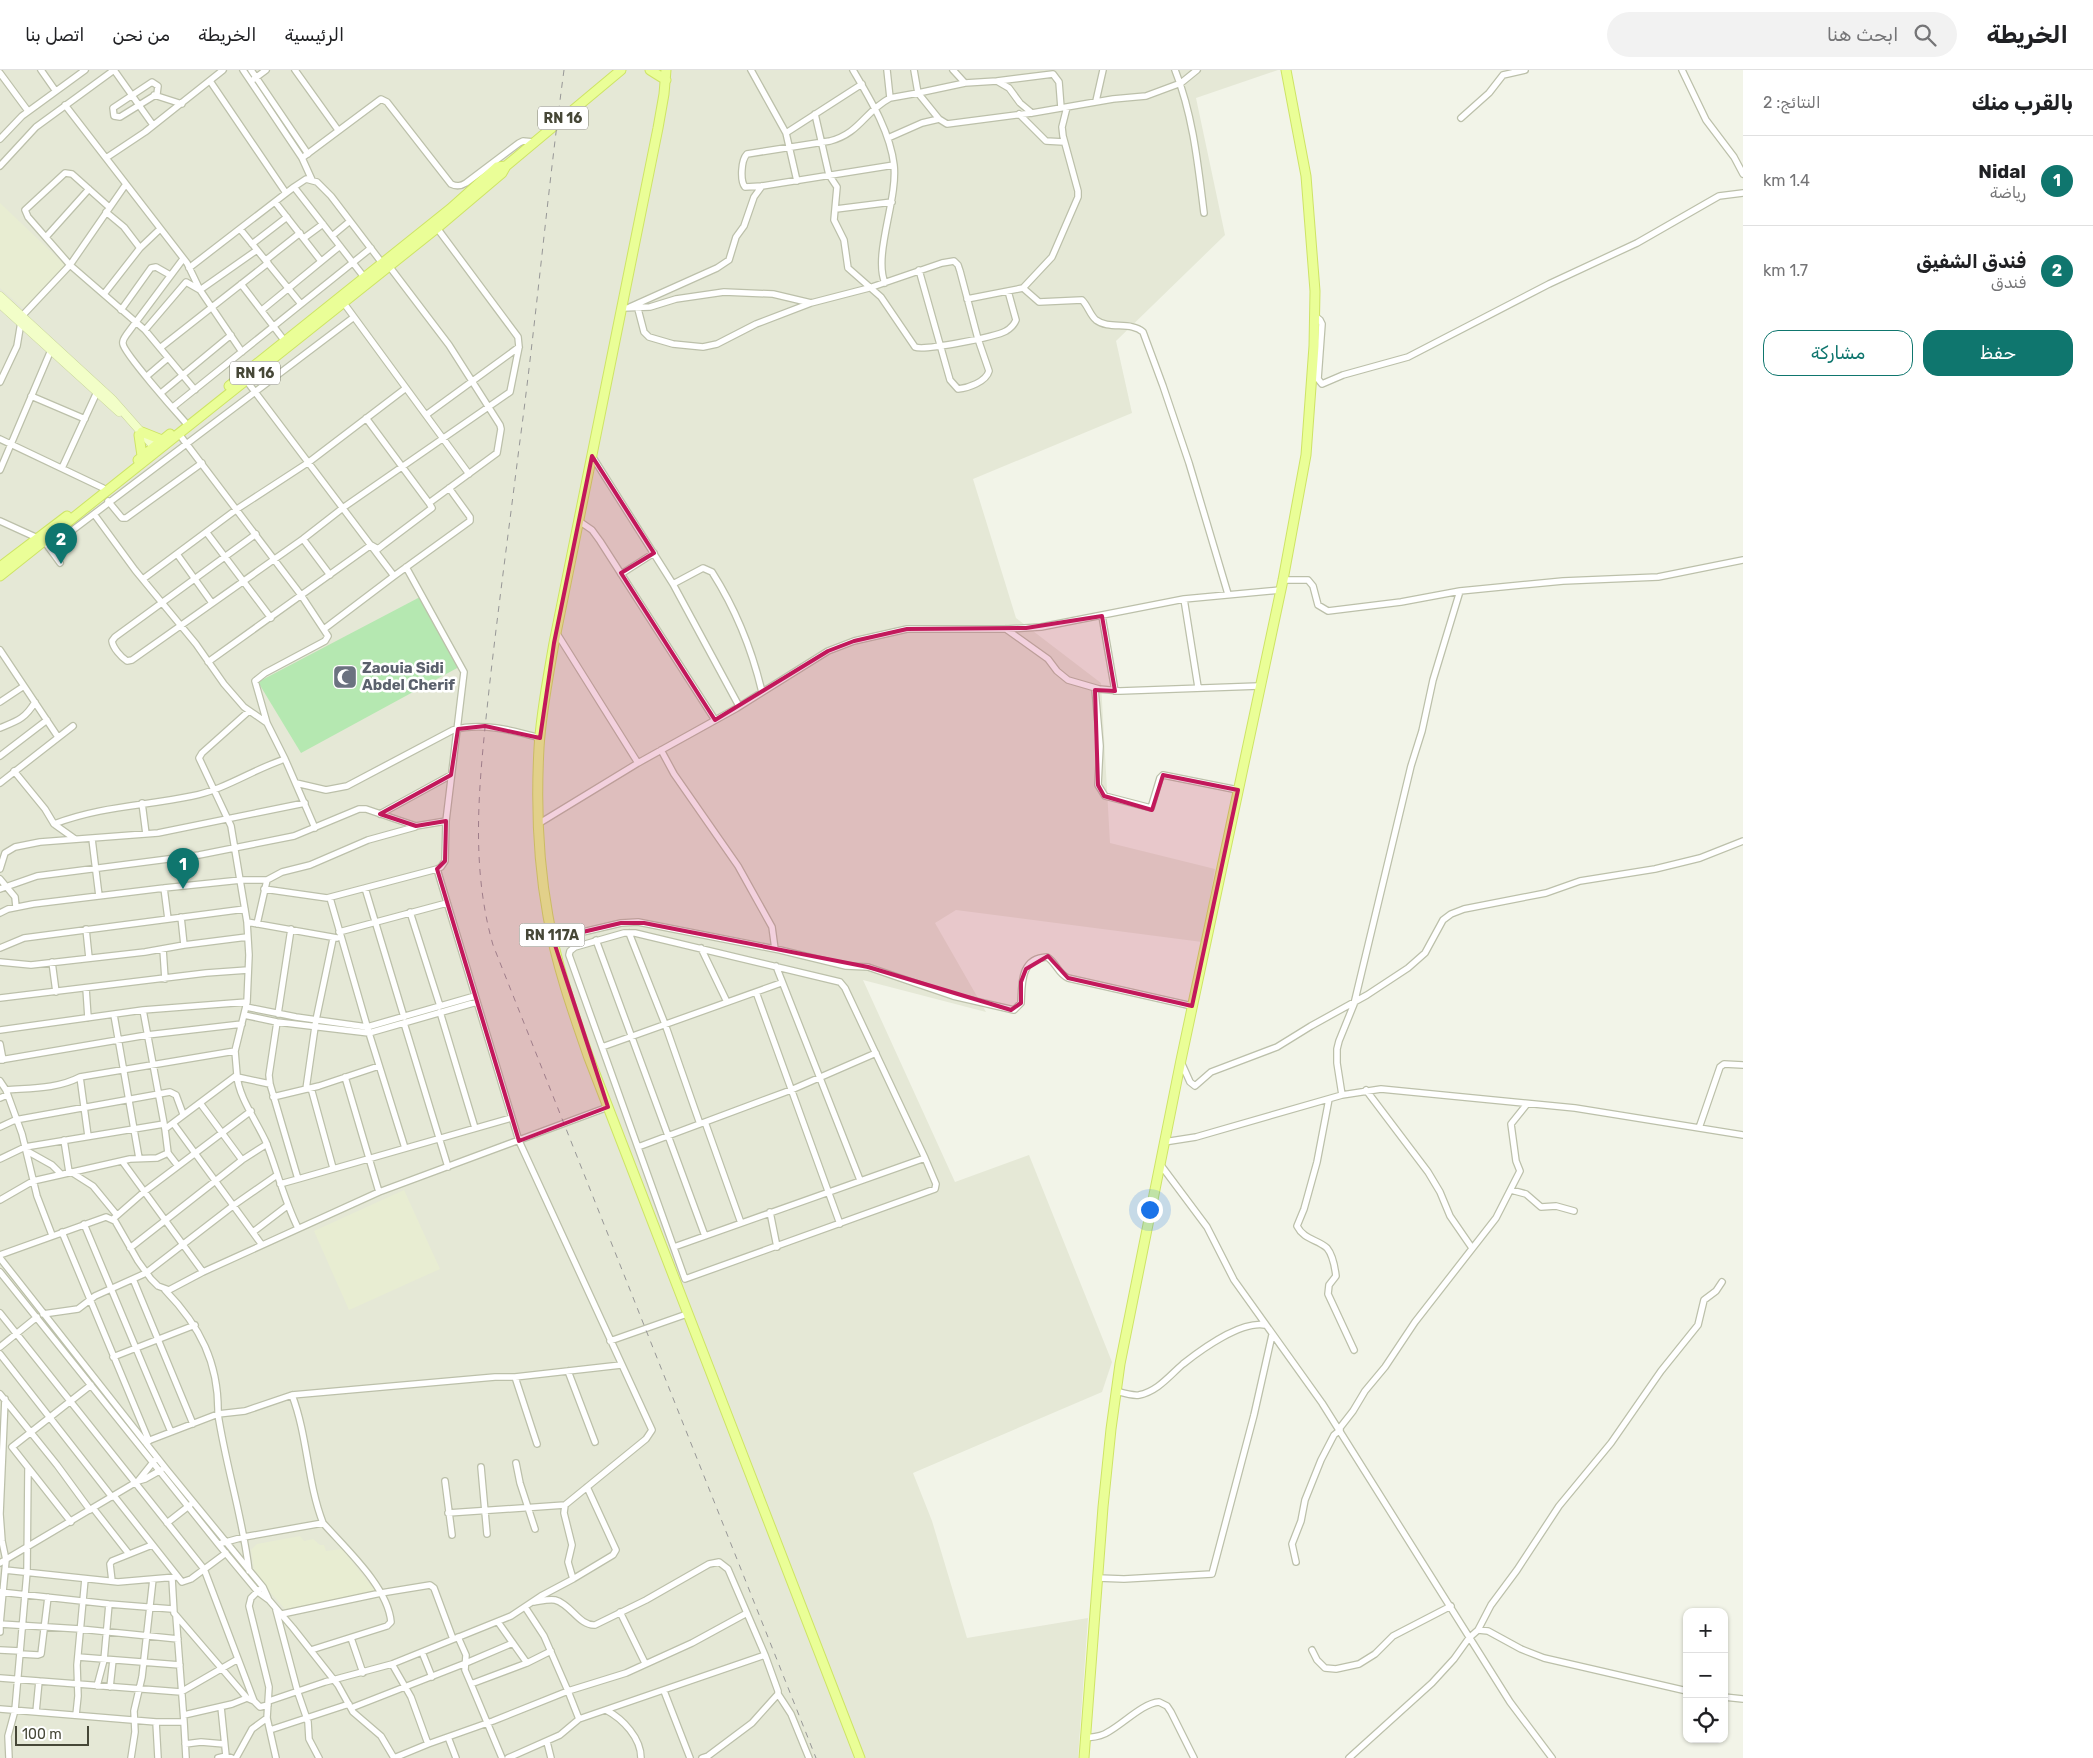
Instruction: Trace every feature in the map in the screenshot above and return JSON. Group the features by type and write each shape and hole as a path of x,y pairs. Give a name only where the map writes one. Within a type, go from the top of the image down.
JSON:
{"main road":[{"name":"RN 16","path":"105,495 142,456 179,434 246,380 364,277 437,228 502,173 506,166 621,70"},
{"path":"650,70 667,74"},
{"path":"1084,1758 1102,1507 1116,1391 1130,1308 1259,686 1283,580 1306,455 1314,346 1311,228 1306,176 1286,70"},
{"name":"RN 117A","path":"667,74 626,308 592,456 556,632 540,738 538,824 541,868 553,939 570,1002 675,1283 860,1758"},
{"name":"RN 16","path":"0,576 105,495 154,450 162,440 343,302 497,167 506,166"},
{"path":"142,456 140,433 162,440"},
{"name":"RN 16","path":"0,567 43,542"}],"street":[{"path":"42,70 56,90"},
{"path":"0,139 28,111 85,70"},
{"path":"0,166 36,127 114,70 153,125"},
{"path":"106,158 182,104 223,70"},
{"path":"242,70 253,79 305,156 312,180"},
{"path":"251,70 253,79"},
{"path":"253,79 266,70"},
{"path":"295,70 338,130"},
{"path":"751,70 786,133 797,181"},
{"path":"853,70 862,84 888,138 894,165 892,202 881,268 885,282"},
{"path":"887,70 890,98"},
{"path":"914,70 918,93 938,119 947,124 1032,113 1096,101 1146,96 1181,83 1197,70"},
{"path":"953,70 965,83"},
{"path":"1096,101 1103,70"},
{"path":"1175,70 1181,83 1194,139 1204,213"},
{"path":"1460,118 1489,93 1503,76 1525,70"},
{"path":"1682,70 1706,120 1734,158 1743,174"},
{"path":"0,73 28,111"},
{"path":"894,165 762,186 748,187 743,185 743,161 748,153 821,143 843,137 853,131 874,108 890,98 965,83 1053,74 1059,82 1064,107 1062,127 1064,142 1078,197 1052,257 1023,288 967,299"},
{"path":"210,81 286,193"},
{"path":"997,81 1009,88 1020,103 1032,113"},
{"path":"152,82 158,86 158,90 154,95 120,117 114,116 113,108 152,82"},
{"path":"786,133 862,84"},
{"path":"154,95 182,104"},
{"path":"305,156 377,101 384,99 451,184 455,186 466,183 518,143 523,141 534,142"},
{"path":"65,105 183,258 200,290 242,352"},
{"path":"815,114 830,175 837,187 835,222 844,240 848,268 883,300 914,347 920,349 940,346 1004,332 1016,322 1008,291"},
{"path":"1019,114 1046,141 1064,142"},
{"path":"888,138 922,122 938,119"},
{"path":"140,248 90,189 72,174 65,173 25,210 26,214 70,264 145,330 195,390"},
{"path":"189,268 306,179 312,180 331,196 449,346 501,427 498,451 491,459 429,503"},
{"path":"0,382 17,346 22,319 70,264 126,184"},
{"path":"626,308 717,268 729,260 734,241 744,226 754,197 762,186"},
{"path":"294,187 364,277"},
{"path":"46,237 90,189"},
{"path":"1314,316 1322,324 1318,379 1325,384 1343,375 1408,357 1549,284 1637,243 1719,196 1743,193"},
{"path":"275,202 321,261"},
{"path":"836,209 892,202"},
{"path":"252,244 287,217"},
{"path":"332,236 350,221"},
{"path":"160,348 267,261 322,224"},
{"path":"256,534 112,641 112,645 123,659 127,662 132,660 304,539 344,507 444,439 510,391 519,347 518,337 437,228"},
{"path":"104,294 140,248 160,229"},
{"path":"240,229 302,304"},
{"path":"262,310 340,246"},
{"path":"172,407 274,328 371,248"},
{"path":"200,290 257,250"},
{"path":"183,258 123,339 123,344 185,422"},
{"path":"638,308 644,332 649,337 673,344 703,347 717,344 762,322 811,303 869,288 885,282 919,270 942,262 955,262 960,271 989,373 982,380 963,388 958,388 952,383 919,270"},
{"path":"121,310 151,268 156,267 170,275"},
{"path":"145,330 186,282 200,290"},
{"path":"241,284 286,344"},
{"path":"1023,288 1040,302 1082,300 1094,319 1101,323 1137,328 1143,332 1189,463 1228,594"},
{"path":"626,308 650,307 683,298 724,292 773,294 811,303"},
{"path":"0,296 50,350 140,433"},
{"path":"343,302 469,474"},
{"path":"0,304 22,319 112,399 154,450"},
{"path":"43,542 94,514 105,495 188,443 354,317"},
{"path":"161,393 231,335"},
{"path":"426,415 519,347"},
{"path":"0,470 50,350"},
{"path":"147,376 168,358"},
{"path":"246,380 344,507 394,576"},
{"path":"142,579 237,509 309,462 406,388"},
{"path":"62,468 97,392"},
{"path":"31,396 84,419"},
{"path":"366,418 432,508 378,549 371,545"},
{"path":"179,434 188,443 301,595 328,638 325,642 256,680 254,684 263,705 267,723 315,828"},
{"path":"0,439 62,468 105,495 122,518 126,518 202,463"},
{"path":"592,456 673,584 739,706"},
{"path":"324,629 471,520 449,488"},
{"path":"94,514 224,684 249,711 267,723"},
{"path":"0,521 43,542 60,563"},
{"path":"579,521 594,533 715,720"},
{"path":"206,532 271,618"},
{"path":"304,539 330,575"},
{"path":"208,662 371,545"},
{"path":"622,574 654,553"},
{"path":"177,554 212,603"},
{"path":"1283,580 1308,580 1313,586 1318,606 1328,611 1460,592 1563,581 1658,577 1743,560"},
{"path":"264,889 330,898 437,869 445,861 446,821 464,670 406,567"},
{"path":"673,584 700,569 708,569 712,572 744,635 752,655 762,692"},
{"path":"538,824 638,763 739,706 828,651 854,641 907,629 1041,627 1184,599 1280,590"},
{"path":"1342,1095 1337,1063 1337,1049 1355,1002 1433,680 1460,592"},
{"path":"1184,599 1198,687"},
{"path":"1102,616 1114,691"},
{"path":"1006,629 1048,659 1063,676 1095,689 1114,691 1259,686"},
{"path":"556,632 638,763"},
{"path":"0,650 58,737"},
{"path":"0,702 24,686"},
{"path":"1095,689 1100,746 1098,785 1105,796 1149,809 1154,804 1160,778 1165,775 1238,790"},
{"path":"1,726 9,726 22,718 35,702"},
{"path":"249,711 199,756 212,790 228,818 241,880 247,922 247,1005 236,1051 237,1076 241,1092 267,1144 287,1206 298,1228"},
{"path":"0,756 47,720"},
{"path":"0,783 73,726"},
{"path":"296,783 326,790 347,786 458,729 485,726 540,738"},
{"path":"661,750 674,774 738,866 773,930 775,950"},
{"path":"54,824 80,814 193,796 212,790 285,759"},
{"path":"14,771 45,809 54,824 76,840"},
{"path":"380,814 451,775"},
{"path":"142,803 146,834"},
{"path":"0,869 4,853 15,847 40,842 146,834 304,803"},
{"path":"3,888 37,876 235,848 294,836 359,809 416,826"},
{"path":"0,913 16,907 99,896 241,880 267,880 282,872 310,865 368,840 416,826 446,821"},
{"path":"92,839 99,896"},
{"path":"1181,1060 1190,1082 1196,1085 1211,1072 1277,1047 1355,1002 1422,957 1443,920 1457,912 1546,894 1580,881 1646,871 1700,858 1743,841"},
{"path":"437,869 519,1141 621,1365 651,1425 651,1434 565,1504 448,1513"},
{"path":"0,879 3,888 15,897 16,907"},
{"path":"257,924 267,880"},
{"path":"164,888 168,918"},
{"path":"365,888 448,1167"},
{"path":"330,898 368,1030 405,1148"},
{"path":"247,922 333,939 375,922 447,903"},
{"path":"0,948 24,938 244,908"},
{"path":"410,912 475,1128"},
{"path":"181,917 184,945"},
{"path":"553,939 621,923 638,922 846,966 874,969 953,996 1014,1010 1021,1003 1021,982 1026,969 1037,960 1047,957 1068,978 1192,1006"},
{"path":"86,929 89,958"},
{"path":"278,1014 291,930"},
{"path":"629,932 741,1223"},
{"path":"675,1283 935,1189 936,1184 876,1052 842,985 776,966 629,932 575,947 570,951 569,955 685,1279"},
{"path":"0,962 31,965 248,937"},
{"path":"333,939 316,1020 308,1089 333,1168"},
{"path":"596,940 705,1236"},
{"path":"701,948 727,1002"},
{"path":"163,949 165,978"},
{"path":"52,962 56,992"},
{"path":"776,966 781,983 860,1180"},
{"path":"0,998 248,970"},
{"path":"602,1047 781,983"},
{"path":"86,988 88,1018"},
{"path":"756,992 840,1224"},
{"path":"244,1015 315,1027 368,1030 476,999"},
{"path":"0,1030 143,1010 247,1005 255,1010 368,1030"},
{"path":"143,1010 165,1126 168,1153 178,1166"},
{"path":"253,1018 255,1010"},
{"path":"114,1015 139,1158"},
{"path":"277,1022 270,1084 298,1178"},
{"path":"0,1044 2,1060 147,1035 242,1024"},
{"path":"0,1098 6,1092 65,1084 80,1077 236,1051"},
{"path":"638,1147 791,1090 876,1052"},
{"path":"1699,1128 1720,1067 1724,1064 1743,1065"},
{"path":"273,1097 308,1089 379,1066"},
{"path":"0,1159 26,1149 64,1140 165,1126 173,1123 237,1076 270,1084"},
{"path":"80,1077 88,1136"},
{"path":"345,1077 379,1192"},
{"path":"0,1081 6,1092 26,1149 37,1196 52,1235"},
{"path":"1366,1090 1431,1177 1452,1220 1472,1248"},
{"path":"1164,1142 1196,1137 1342,1095 1366,1090 1395,1090 1575,1108 1743,1135"},
{"path":"0,1127 15,1120 170,1092 174,1093 183,1114"},
{"path":"1329,1099 1316,1162 1304,1209 1297,1226 1303,1235 1325,1247 1328,1251 1336,1276 1329,1285 1328,1294 1354,1350"},
{"path":"200,1103 242,1160"},
{"path":"1296,1562 1292,1544 1301,1521 1305,1500 1332,1438 1496,1218 1511,1190 1520,1171 1516,1161 1512,1124 1526,1104"},
{"path":"164,1290 178,1287 203,1272 379,1192 608,1107"},
{"path":"251,1111 114,1217 101,1218 0,1256 156,1461 222,1543 249,1571 268,1600 282,1614 334,1680 357,1716 380,1736 394,1758 568,1691 626,1673 692,1643 747,1613"},
{"path":"280,1184 511,1118"},
{"path":"173,1123 217,1180 262,1245"},
{"path":"64,1140 70,1172 93,1186 114,1217 146,1273 195,1325 215,1376 219,1394 218,1414 223,1446 244,1537 249,1571"},
{"path":"130,1248 242,1160 267,1144"},
{"path":"26,1149 52,1165 61,1174"},
{"path":"0,1200 33,1181 122,1161 156,1158 168,1153"},
{"path":"674,1247 925,1158"},
{"path":"122,1161 146,1191 165,1221 203,1272"},
{"path":"1160,1164 1207,1228 1234,1280 1339,1430 1510,1702 1552,1758"},
{"path":"43,1314 78,1309 89,1300 146,1273 234,1205 277,1175"},
{"path":"1511,1190 1526,1194 1541,1207 1556,1206 1574,1211"},
{"path":"253,1232 287,1206"},
{"path":"770,1212 778,1247"},
{"path":"84,1224 171,1432"},
{"path":"62,1232 113,1357 144,1443"},
{"path":"0,1272 91,1385 144,1443"},
{"path":"133,1279 193,1424"},
{"path":"1349,1758 1432,1683 1454,1659 1470,1636 1478,1630 1491,1605 1560,1506 1611,1444 1661,1371 1698,1325 1704,1300 1716,1291 1722,1282"},
{"path":"0,1313 204,1570 254,1702"},
{"path":"610,1341 687,1314"},
{"path":"0,1347 37,1317"},
{"path":"1116,1391 1140,1394 1155,1388 1214,1343 1252,1324 1265,1325"},
{"path":"113,1357 195,1325"},
{"path":"1098,1578 1124,1579 1212,1574 1254,1416 1272,1335"},
{"path":"0,1354 50,1419 152,1544 174,1577 182,1582 204,1570 226,1553"},
{"path":"144,1443 218,1414 245,1411 292,1396 495,1377 515,1377 621,1365"},
{"path":"568,1371 594,1442"},
{"path":"515,1377 537,1444"},
{"path":"12,1447 91,1385"},
{"path":"0,1394 129,1554"},
{"path":"292,1396 303,1431 309,1473 324,1523 382,1593 391,1619 390,1624 311,1650"},
{"path":"0,1632 6,1560 2,1541 0,1514 1,1443 5,1400"},
{"path":"2,1435 71,1522"},
{"path":"0,1563 136,1482 156,1461"},
{"path":"516,1463 535,1530"},
{"path":"481,1467 487,1534"},
{"path":"10,1758 7,1748 8,1736 15,1710 27,1572 28,1468"},
{"path":"136,1482 163,1469"},
{"path":"445,1481 452,1535"},
{"path":"174,1577 172,1609 176,1616 246,1698 260,1707 334,1680 392,1664 482,1626 498,1622 613,1555 616,1550 587,1487"},
{"path":"565,1504 564,1513 572,1545 568,1562 573,1579"},
{"path":"167,1523 191,1505"},
{"path":"222,1543 244,1537 324,1523"},
{"path":"222,1543 226,1553 260,1589"},
{"path":"112,1581 110,1564 112,1561 152,1544"},
{"path":"532,1602 548,1599 556,1600 592,1626 600,1624 646,1600 716,1561 722,1563 728,1569 765,1656 778,1694 794,1720 809,1758"},
{"path":"5,1570 112,1581 174,1577"},
{"path":"76,1715 78,1657 85,1579"},
{"path":"131,1758 135,1732 134,1718 144,1663 152,1579"},
{"path":"282,1614 382,1593 432,1585 456,1638 466,1655 465,1670 502,1758"},
{"path":"260,1589 251,1598 249,1606 269,1687 267,1718 276,1758"},
{"path":"2,1592 83,1602 172,1609"},
{"path":"0,1650 40,1655 48,1597"},
{"path":"97,1686 104,1660 109,1604"},
{"path":"1312,1650 1317,1660 1326,1668 1336,1669 1359,1664 1376,1654 1393,1636 1451,1606"},
{"path":"525,1607 551,1651 579,1719"},
{"path":"276,1608 306,1719 309,1740 319,1758"},
{"path":"620,1612 645,1663"},
{"path":"176,1616 186,1758"},
{"path":"498,1622 527,1663"},
{"path":"0,1624 80,1629 178,1639"},
{"path":"1478,1630 1488,1631 1538,1656 1683,1690"},
{"path":"351,1638 363,1673"},
{"path":"270,1730 350,1706 432,1677 513,1643"},
{"path":"471,1684 527,1663 551,1651"},
{"path":"422,1652 432,1677"},
{"path":"508,1758 560,1735 579,1719 765,1656"},
{"path":"78,1657 180,1666"},
{"path":"0,1678 182,1692 238,1659"},
{"path":"110,1687 113,1660"},
{"path":"392,1664 411,1696 428,1744"},
{"path":"36,1712 39,1681"},
{"path":"664,1691 690,1758"},
{"path":"702,1758 708,1756 752,1722 778,1694"},
{"path":"1728,1697 1743,1699"},
{"path":"184,1715 221,1707 246,1698"},
{"path":"1085,1738 1102,1736 1152,1703 1159,1702 1167,1706 1171,1712 1194,1758"},
{"path":"221,1707 224,1744 231,1757"},
{"path":"0,1709 134,1718 156,1722 184,1722"},
{"path":"606,1710 616,1716 638,1742 641,1758"},
{"path":"218,1758 231,1757 255,1725 267,1718"},
{"path":"156,1722 158,1758"},
{"path":"448,1737 456,1758"},
{"path":"185,1744 201,1742 224,1744"},
{"path":"547,1742 551,1758"}],"highlighted area":[{"path":"592,456 654,553 621,573 715,720 828,651 854,641 907,629 1026,628 1102,616 1115,691 1095,690 1098,785 1104,796 1152,810 1163,775 1238,790 1192,1006 1068,978 1048,956 1026,969 1021,982 1021,1003 1011,1010 868,967 644,923 621,923 553,939 608,1107 519,1141 437,869 445,861 446,821 416,826 380,814 451,775 458,729 485,726 540,738 554,643"}],"shaded area":[{"path":"0,70 1278,70 1196,98 1225,235 1116,341 1132,413 973,479 1016,618 1101,683 1110,843 1215,869 1202,942 956,910 935,923 986,1012 863,980 955,1182 1029,1155 1112,1362 1102,1392 913,1473 932,1521 967,1638 1088,1618 1078,1758 0,1758"},
{"path":"0,203 65,265 24,309 0,288"},
{"path":"404,1190 440,1269 349,1310 314,1231"},
{"path":"300,1536 304,1541 313,1539 320,1545 324,1545 326,1551 342,1549 377,1593 285,1609 255,1575 251,1550 257,1544"}],"green space":[{"path":"420,597 459,667 301,753 258,682"}],"railway":[{"path":"564,70 482,754 479,818 481,882 493,945 816,1758"}],"place":[{"name":"فندق الشفيق","path":"61,564"},
{"name":"Zaouia Sidi Abdel Cherif","path":"345,677"},
{"name":"Nidal","path":"183,889"}]}
